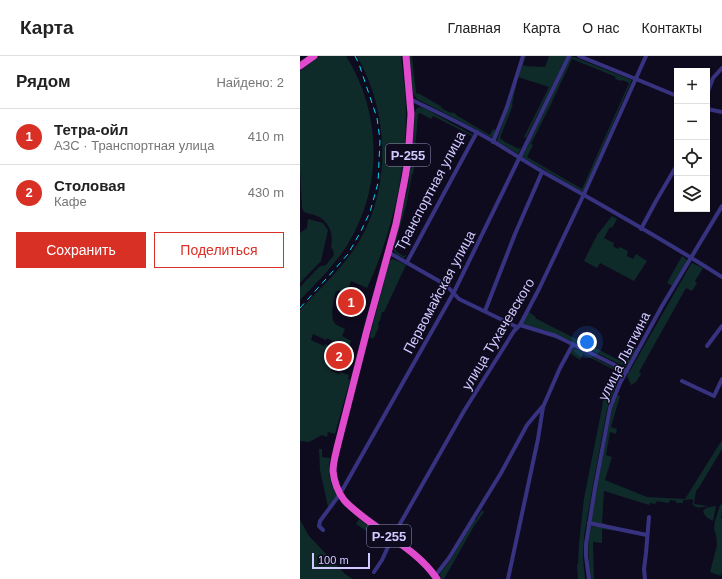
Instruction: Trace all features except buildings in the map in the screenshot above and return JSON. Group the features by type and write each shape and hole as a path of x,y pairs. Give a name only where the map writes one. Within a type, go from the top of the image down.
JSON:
{"highway":[{"path":"300,66 314,56"},
{"name":"Р-255","path":"388,252 399,210 407,166 411,114 406,56"},
{"name":"Транспортная улица","path":"340,494 335,483 333,473 334,458 388,252"},
{"name":"Р-255","path":"340,494 355,510 416,556 435,578"}],"street":[{"path":"493,142 507,107 523,56"},
{"name":"Первомайская улица","path":"322,530 319,526 320,521 340,494 454,292 569,56"},
{"path":"579,56 674,95"},
{"name":"улица Тухачевского","path":"374,572 464,411 518,326 539,289 584,194 646,56"},
{"path":"710,86 713,78 722,68"},
{"path":"410,99 477,132 542,172 584,194 692,257 722,277"},
{"path":"710,110 722,112"},
{"name":"Транспортная улица","path":"407,262 477,132"},
{"path":"642,228 674,170"},
{"path":"485,311 542,172"},
{"name":"улица Лыткина","path":"589,579 586,544 610,408 620,383 662,306 722,206"},
{"path":"388,252 446,285 459,299 518,326 547,333 573,344 627,371"},
{"path":"707,346 722,326"},
{"path":"508,579 538,439 543,407 560,368 573,344"},
{"path":"682,381 714,396 722,379"},
{"path":"435,578 449,558 501,473 527,425 543,407"},
{"path":"645,579 644,570 649,516"},
{"path":"589,523 647,535"}],"green space":[{"path":"320,56 346,56 357,76 371,120 373,165 370,188 364,210 350,241 316,284 300,300 300,287 319,267 326,265 334,255 331,247 332,238 330,229 325,221 315,215 304,212 302,208 300,170 300,71"},
{"path":"357,56 401,56 406,114 400,181 396,203 384,246 367,288 351,281 347,292 339,291 335,293 332,316 336,324 345,329 342,336 351,341 349,346 338,341 337,343 327,338 326,340 313,334 311,340 333,348 327,363 332,366 331,371 349,375 348,379 350,380 335,434 328,432 327,437 322,435 309,442 300,441 300,310 333,276 361,238 371,217 378,194 382,170 380,123 375,99"},
{"path":"409,56 412,56 416,93 442,107 441,108 456,114 490,135 493,129 496,130 493,138 417,99 413,93"},
{"path":"525,56 523,65 545,67 549,56 567,56 526,138 524,137 549,87 518,77"},
{"path":"571,56 632,80 583,192 522,157","holes":["572,59 616,77 615,79 629,83 582,189 527,157 533,145 531,144"]},
{"path":"517,80 513,105 500,138 519,149 520,147 521,148 518,154 497,141"},
{"path":"420,107 473,135 472,136 433,116 431,119 420,113 418,114 415,150 417,151 413,174 395,244 396,251 403,256 407,255 404,258 396,253 393,245 408,188 415,113 416,109"},
{"path":"612,216 617,219 612,228 610,227 604,238 614,243 613,246 618,249 620,247 628,251 627,256 633,259 636,254 647,261 634,281 600,263 597,268 584,261 597,235"},
{"path":"308,219 323,223 328,230 321,261 300,283 300,233 307,228"},
{"path":"682,256 687,261 672,286 667,283"},
{"path":"392,259 406,265 384,312 382,312 379,326 373,339 370,336 389,262"},
{"path":"692,263 703,268 695,281 697,283 692,291 686,288 639,372 641,374 636,382 631,385 627,376"},
{"path":"529,312 536,317 535,318 624,363 634,346 637,348 626,367 569,340 547,331 523,324 523,321"},
{"path":"574,349 615,368 621,373 607,409 584,536 583,558 585,579 578,579 577,564 584,498 603,401 618,372 583,354 580,360 570,353"},
{"path":"617,395 620,396 611,427 617,429 616,434 610,432 606,455 612,457 605,480 647,497 685,499 722,440 722,449 696,491 694,504 708,506 699,508 695,507 692,503 693,499 683,500 683,503 676,503 676,501 670,500 669,503 657,501 655,504 650,503 649,505 604,491 602,523 606,524 606,526 591,522 612,409"},
{"path":"319,449 322,449 322,457 330,458 330,477 332,486 337,495 328,507 320,470"},
{"path":"722,504 721,576 710,572 717,545 714,529 715,521 720,505"},
{"path":"715,506 713,521 706,516 703,511 706,508"},
{"path":"482,510 484,512 474,526 444,579 441,579 441,572 450,561 474,520 476,520"},
{"path":"359,519 385,538 387,541 386,544 356,524"},
{"path":"300,520 309,536 345,574 353,579 300,579"},
{"path":"591,526 617,531 602,529 602,543 593,542 594,579 590,579 588,543"}],"railway":[{"path":"300,308 348,254 370,212 378,183 380,140 377,118 355,56"}],"place":[{"name":"Тетра-ойл","path":"351,302"},
{"name":"Столовая","path":"339,356"}]}
